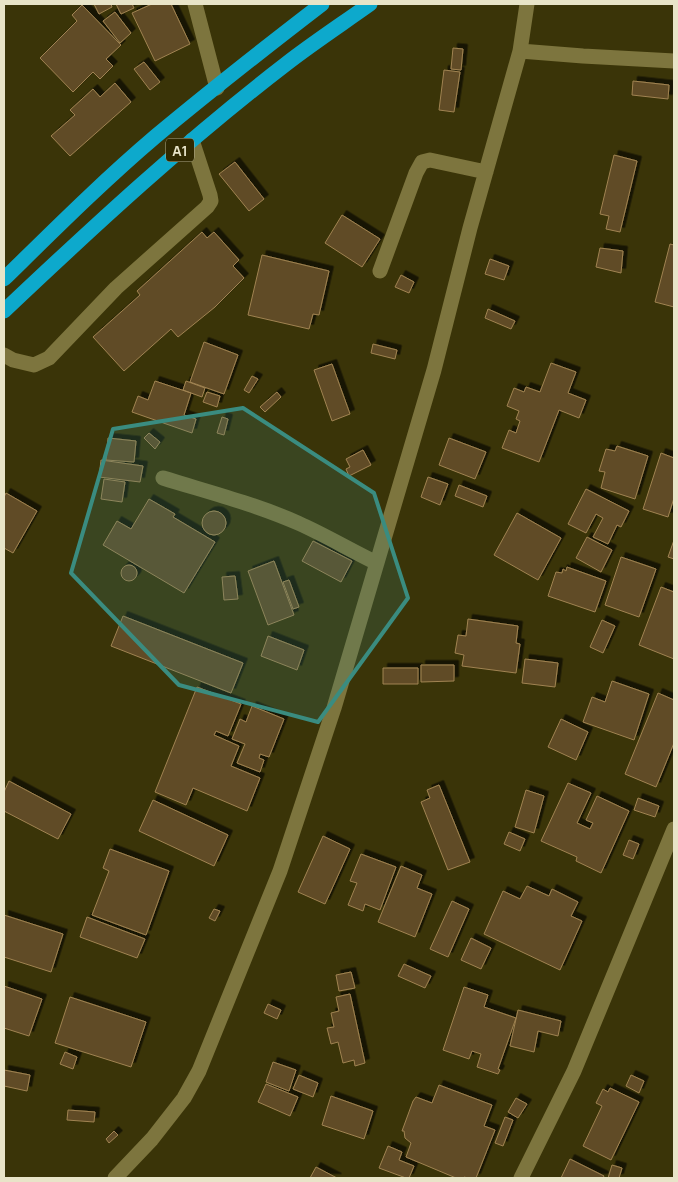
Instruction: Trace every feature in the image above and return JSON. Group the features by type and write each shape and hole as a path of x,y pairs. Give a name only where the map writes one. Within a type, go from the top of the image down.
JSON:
{"highway":[{"name":"A1","path":"4,278 155,137 322,4"},
{"name":"A1","path":"4,311 92,228 192,140 287,63 370,4"}],"street":[{"path":"195,4 217,88"},
{"path":"115,1178 152,1139 184,1098 199,1071 280,871 334,708 434,370 470,228 520,51 527,4"},
{"path":"520,51 674,62"},
{"path":"4,355 13,360 34,365 49,358 116,288 207,207 211,201 210,196 192,140"},
{"path":"380,271 416,173 422,162 430,160 486,172"},
{"path":"163,478 276,514 298,523 377,563"},
{"path":"520,1178 574,1071 674,829"}],"highlighted area":[{"path":"243,408 374,493 408,598 318,722 179,685 71,573 113,429"}],"building":[{"path":"94,4 111,4 112,7 99,14"},
{"path":"116,4 132,4 134,8 121,14"},
{"path":"152,4 171,4 190,44 155,61 132,13"},
{"path":"82,5 121,45 106,59 113,66 100,79 93,72 73,92 40,58 77,21 72,15"},
{"path":"115,12 131,33 120,43 103,21"},
{"path":"453,48 463,49 461,70 451,69"},
{"path":"144,62 160,82 150,90 134,69"},
{"path":"444,70 460,72 454,112 439,110"},
{"path":"633,81 669,85 668,99 632,95"},
{"path":"115,83 131,102 70,156 51,136 75,115 70,110 93,89 100,97"},
{"path":"614,155 637,161 620,232 606,229 609,216 600,214"},
{"path":"235,162 264,199 249,211 219,174"},
{"path":"342,215 380,239 362,267 325,243"},
{"path":"202,232 207,238 214,232 239,260 233,266 244,278 215,307 178,337 171,329 124,371 93,337 140,295 137,291"},
{"path":"670,244 674,245 674,307 655,302"},
{"path":"600,248 623,251 621,273 596,267"},
{"path":"262,255 329,271 319,315 313,314 309,329 248,315"},
{"path":"490,259 509,266 504,280 485,274"},
{"path":"401,275 414,282 409,293 395,287"},
{"path":"488,309 515,321 511,329 485,318"},
{"path":"204,342 238,355 224,394 190,382"},
{"path":"373,344 397,350 395,359 371,353"},
{"path":"551,363 576,372 568,393 586,400 579,418 559,410 539,462 502,448 509,430 516,433 520,421 516,419 519,411 507,406 514,388 524,392 526,387 540,392"},
{"path":"332,364 350,414 332,421 314,370"},
{"path":"252,376 258,379 249,393 244,390"},
{"path":"155,381 191,393 184,415 196,419 192,433 132,412 138,396 148,400"},
{"path":"186,381 205,388 202,397 183,390"},
{"path":"207,392 220,396 217,407 203,402"},
{"path":"277,392 281,397 265,412 260,407"},
{"path":"222,417 228,419 224,435 217,433"},
{"path":"149,433 160,442 155,449 144,438"},
{"path":"108,438 136,441 134,462 106,460"},
{"path":"449,438 486,452 475,479 439,465"},
{"path":"617,446 648,456 635,499 601,488 605,472 599,471 606,449 615,451"},
{"path":"363,450 371,465 349,476 346,469 350,467 346,459"},
{"path":"661,453 674,458 674,498 668,517 643,509"},
{"path":"101,460 143,466 140,482 99,477"},
{"path":"428,477 448,484 440,505 421,497"},
{"path":"104,479 125,482 122,502 101,499"},
{"path":"459,485 487,496 483,507 455,496"},
{"path":"586,489 629,511 621,527 617,525 608,544 593,537 603,518 596,514 586,533 568,524"},
{"path":"6,493 37,511 13,553 4,548 4,497"},
{"path":"149,499 175,514 173,517 215,542 184,593 103,545 117,521 131,529"},
{"path":"214,511 223,514 226,523 223,532 214,535 205,532 202,523 205,514"},
{"path":"517,513 561,538 538,580 494,555"},
{"path":"587,537 612,550 601,572 576,558"},
{"path":"674,540 674,559 668,557"},
{"path":"313,541 352,561 341,582 302,561"},
{"path":"621,557 656,569 639,617 605,605"},
{"path":"274,561 294,615 268,625 248,571"},
{"path":"126,565 132,565 137,570 135,579 126,581 121,576 121,570"},
{"path":"567,567 606,581 595,612 548,596 556,572 562,573 563,569 566,571"},
{"path":"235,576 238,599 224,600 222,577"},
{"path":"289,580 299,607 293,609 283,582"},
{"path":"661,587 674,592 674,659 639,645"},
{"path":"123,616 243,663 231,693 111,646"},
{"path":"468,619 518,626 516,643 520,644 516,673 462,666 464,655 455,653 458,635 466,636"},
{"path":"602,620 615,626 603,653 590,647"},
{"path":"268,636 304,650 297,670 261,656"},
{"path":"525,659 558,663 555,687 522,683"},
{"path":"421,665 454,665 454,681 421,682"},
{"path":"383,668 418,668 418,684 383,684"},
{"path":"612,681 649,694 634,740 583,722 592,697 605,702"},
{"path":"197,687 241,704 228,736 216,731 214,735 239,746 231,766 260,778 247,811 193,788 186,805 155,792"},
{"path":"658,693 674,700 674,743 656,787 625,774"},
{"path":"252,706 284,719 269,757 260,754 259,758 264,760 260,772 237,763 245,744 232,739 240,719 246,722"},
{"path":"561,719 588,732 576,760 548,747"},
{"path":"9,781 71,814 58,839 4,811 4,792"},
{"path":"568,783 591,793 577,823 590,829 593,823 586,820 597,796 629,811 601,873 576,861 577,857 541,841"},
{"path":"439,785 470,862 448,870 421,802 430,798 427,790"},
{"path":"526,790 544,796 534,833 515,827"},
{"path":"638,798 659,806 655,817 634,810"},
{"path":"153,800 228,835 214,866 139,831"},
{"path":"509,832 525,839 520,851 504,844"},
{"path":"323,836 350,849 325,904 298,892"},
{"path":"629,840 639,844 633,859 623,855"},
{"path":"110,849 169,871 146,935 92,915 109,871 103,868"},
{"path":"361,854 396,867 380,910 365,904 363,911 348,905 357,883 350,881"},
{"path":"401,866 422,875 417,888 432,894 415,937 378,922"},
{"path":"527,886 549,896 552,889 578,902 571,916 582,921 560,970 484,934 503,891 520,899"},
{"path":"452,901 469,909 448,957 430,949"},
{"path":"214,909 220,911 215,921 209,918"},
{"path":"4,915 63,934 51,972 4,957"},
{"path":"87,917 145,939 137,958 80,937"},
{"path":"471,938 491,948 481,969 461,960"},
{"path":"404,964 431,976 425,988 398,976"},
{"path":"351,972 355,988 339,991 336,975"},
{"path":"4,986 42,999 29,1036 4,1028"},
{"path":"464,987 488,995 484,1007 516,1018 498,1069 500,1070 498,1074 477,1067 481,1054 472,1051 469,1059 443,1050"},
{"path":"350,994 365,1063 355,1066 354,1060 343,1063 338,1042 331,1044 327,1028 334,1027 331,1013 339,1011 336,997"},
{"path":"70,997 146,1022 131,1067 55,1043"},
{"path":"268,1004 281,1010 277,1019 264,1013"},
{"path":"518,1010 561,1021 558,1036 538,1031 534,1052 510,1046"},
{"path":"65,1052 77,1057 73,1069 60,1064"},
{"path":"273,1062 296,1070 289,1091 266,1082"},
{"path":"4,1070 30,1075 27,1091 4,1086"},
{"path":"299,1075 318,1083 313,1097 293,1089"},
{"path":"631,1075 644,1081 639,1093 626,1086"},
{"path":"266,1084 298,1097 290,1116 258,1102"},
{"path":"439,1085 492,1105 484,1126 495,1130 476,1178 456,1178 406,1157 411,1143 405,1138 404,1131 402,1131 413,1101 416,1097 432,1103"},
{"path":"610,1088 639,1102 611,1160 583,1146 602,1106 596,1103 603,1089 608,1092"},
{"path":"331,1096 373,1111 364,1139 322,1125"},
{"path":"516,1098 527,1104 518,1118 508,1112"},
{"path":"68,1110 95,1112 94,1122 67,1120"},
{"path":"505,1117 513,1120 503,1146 495,1143"},
{"path":"114,1131 118,1135 109,1143 106,1139"},
{"path":"388,1146 402,1152 399,1160 414,1166 409,1178 379,1168"},
{"path":"570,1159 604,1176 603,1178 561,1178"},
{"path":"612,1165 622,1168 619,1178 608,1178"},
{"path":"316,1167 337,1178 310,1178"}]}
